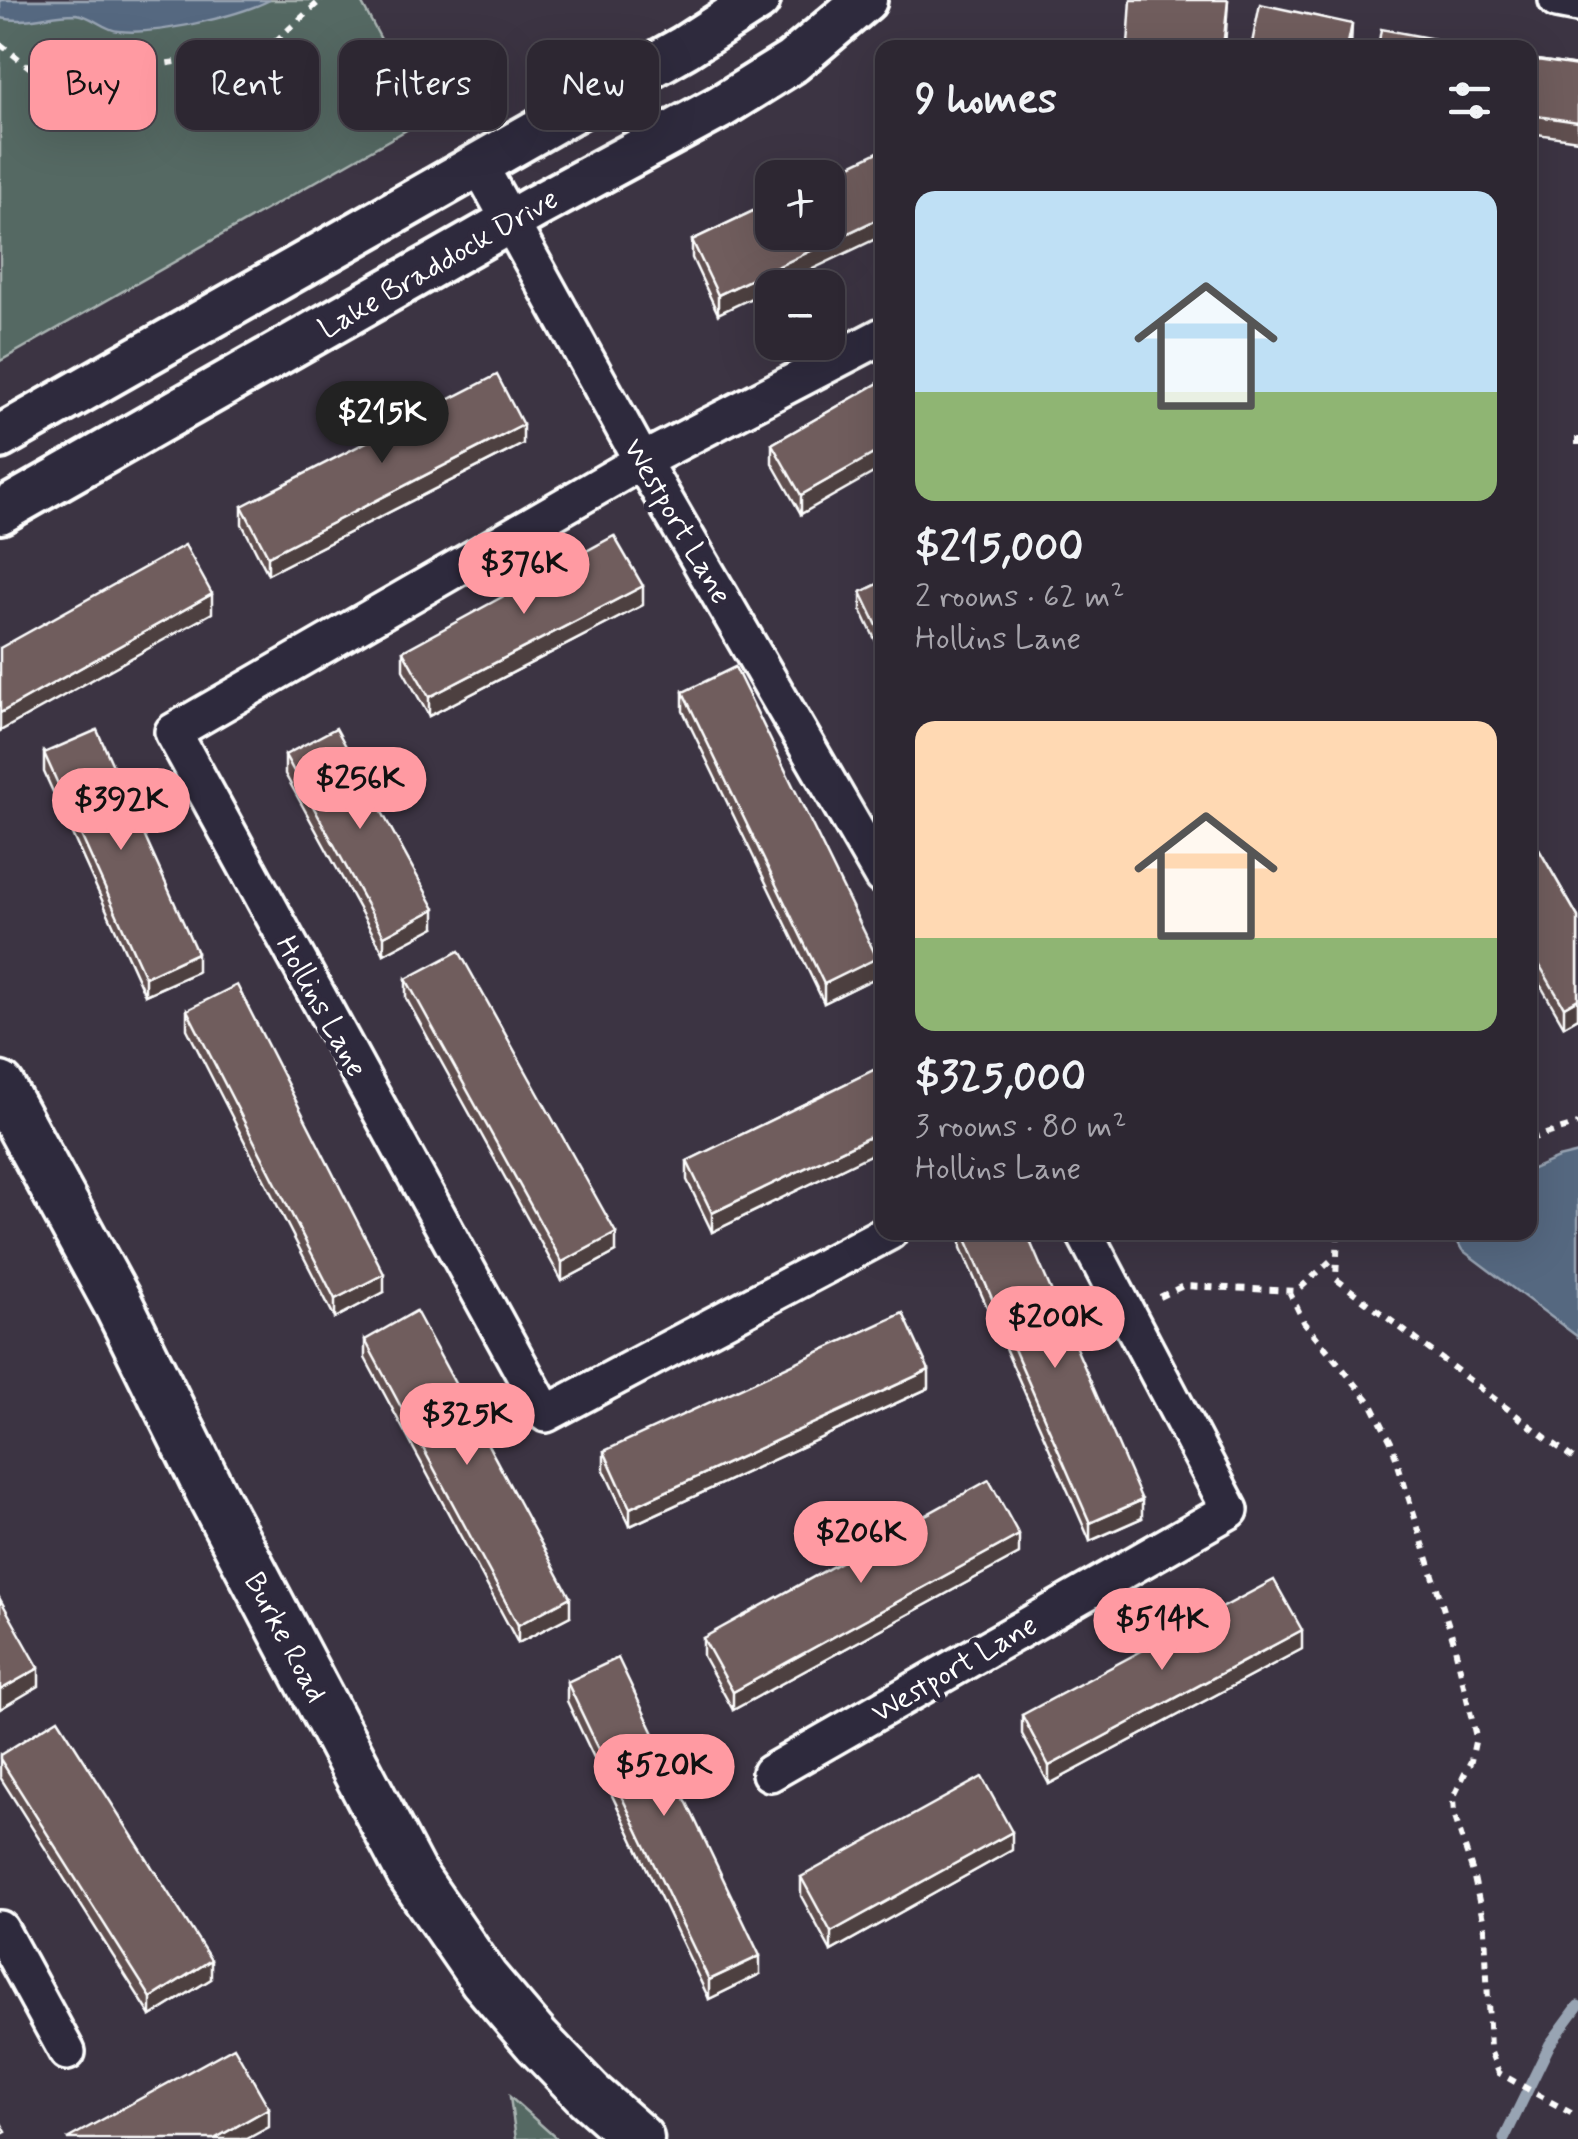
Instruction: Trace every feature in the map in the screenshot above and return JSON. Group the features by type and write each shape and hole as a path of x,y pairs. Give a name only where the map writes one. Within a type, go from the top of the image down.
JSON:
{"main road":[{"name":"Burke Road","path":"0,1088 118,1304 212,1496 411,1872 445,1927 494,1992 589,2095 639,2139"}],"street":[{"path":"0,437 685,47 758,0"},
{"name":"Lake Braddock Drive","path":"0,512 720,106 792,62 865,0"},
{"path":"1557,0 1578,4"},
{"name":"Westport Lane","path":"478,164 642,461 875,864"},
{"path":"642,461 875,340"},
{"name":"Hollins Lane","path":"642,461 173,732 546,1414 875,1239"},
{"name":"Westport Lane","path":"770,1772 1230,1510 1088,1240"},
{"path":"0,1929 68,2052"}],"path":[{"path":"0,44 28,67 113,70 268,49 320,0"},
{"path":"1578,438 1578,448"},
{"path":"1537,1137 1578,1124"},
{"path":"1338,1240 1336,1279 1578,1462"},
{"path":"1127,1312 1184,1286 1298,1291 1337,1256"},
{"path":"1289,1291 1304,1322 1371,1403 1391,1442 1453,1638 1476,1736 1471,1762 1453,1798 1454,1814 1485,1929 1490,2050 1500,2072 1578,2118"}],"green space":[{"path":"0,0 360,0 381,40 339,40 339,130 406,130 0,361"},
{"path":"510,2097 557,2139 516,2139"}],"water":[{"path":"0,0 270,0 196,23 135,32 113,30 76,14 21,20 0,18"},
{"path":"1578,1153 1578,1337 1462,1250 1457,1240 1537,1240 1537,1167"}],"building":[{"path":"1131,0 1228,0 1224,40 1128,40"},
{"path":"1260,4 1352,24 1349,40 1253,40"},
{"path":"1381,29 1440,40 1379,40"},
{"path":"1537,60 1578,66 1578,122 1537,116"},
{"path":"875,153 875,220 845,235 845,168"},
{"path":"755,210 755,250 813,250 771,270 755,270 755,277 718,295 692,240"},
{"path":"497,375 523,425 268,556 242,506"},
{"path":"875,385 875,453 801,495 772,444"},
{"path":"614,536 643,586 429,697 403,651"},
{"path":"185,545 212,594 0,713 0,648"},
{"path":"875,585 875,621 861,592"},
{"path":"735,667 875,959 824,984 683,692"},
{"path":"336,728 435,909 384,936 285,755"},
{"path":"97,730 197,953 145,977 44,753"},
{"path":"1537,846 1578,917 1578,999 1564,1007 1537,961"},
{"path":"459,951 616,1233 562,1262 406,979"},
{"path":"237,985 384,1274 335,1299 187,1010"},
{"path":"875,1069 875,1134 712,1213 687,1161"},
{"path":"966,1240 1029,1240 1142,1500 1090,1523"},
{"path":"416,1311 570,1597 518,1625 365,1340"},
{"path":"903,1313 929,1370 630,1508 604,1451"},
{"path":"989,1480 1019,1535 733,1692 703,1638"},
{"path":"1274,1580 1302,1630 1049,1766 1022,1715"},
{"path":"0,1599 39,1668 0,1690"},
{"path":"618,1658 760,1956 709,1980 567,1682"},
{"path":"58,1719 211,1960 151,1998 0,1759 0,1755"},
{"path":"982,1777 1012,1832 831,1932 801,1877"},
{"path":"234,2047 269,2108 214,2139 67,2139"}],"waterway":[{"path":"1504,2139 1550,2044 1578,2006"}]}
